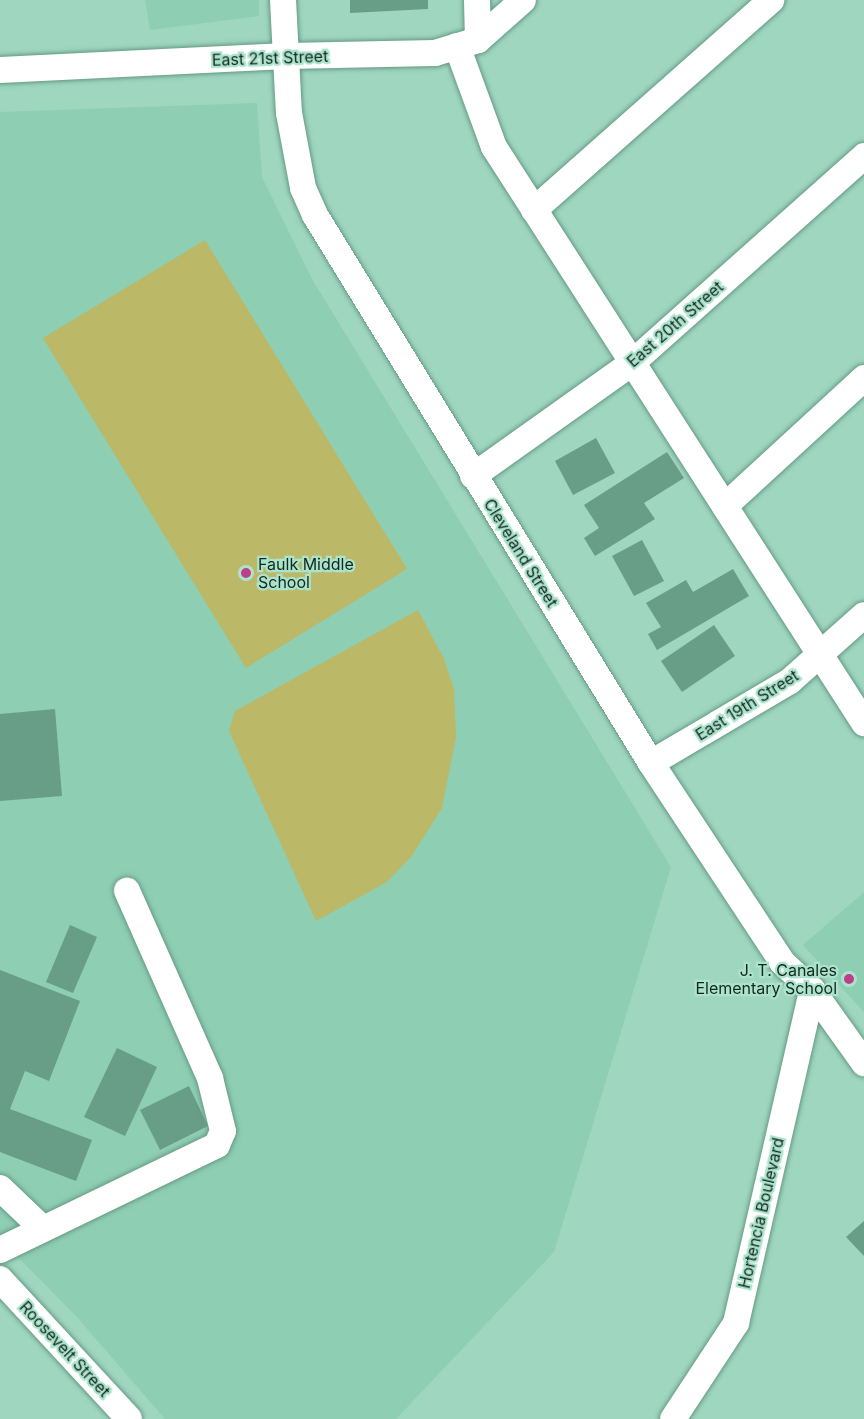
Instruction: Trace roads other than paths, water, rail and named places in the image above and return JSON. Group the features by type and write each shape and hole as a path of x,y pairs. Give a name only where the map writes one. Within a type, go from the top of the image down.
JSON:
{"street":[{"name":"Cleveland Street","path":"283,0 290,113 303,188 315,215 651,763 782,962 812,990 864,1063"},
{"path":"477,0 468,43 494,147 864,723"},
{"name":"East 21st Street","path":"0,70 286,56 435,53 468,43 523,0"},
{"path":"534,210 771,0"},
{"name":"East 20th Street","path":"473,476 632,363 864,156"},
{"path":"724,506 864,378"},
{"name":"East 19th Street","path":"651,763 790,681 864,615"},
{"path":"0,1250 217,1145 223,1131 210,1078 127,891"},
{"name":"Hortencia Boulevard","path":"673,1419 736,1323 812,990"},
{"path":"0,1188 43,1229"},
{"name":"Roosevelt Street","path":"0,1279 129,1419"}],"place":[{"name":"Faulk Middle School","path":"246,573"},
{"name":"J. T. Canales Elementary School","path":"849,979"}]}
